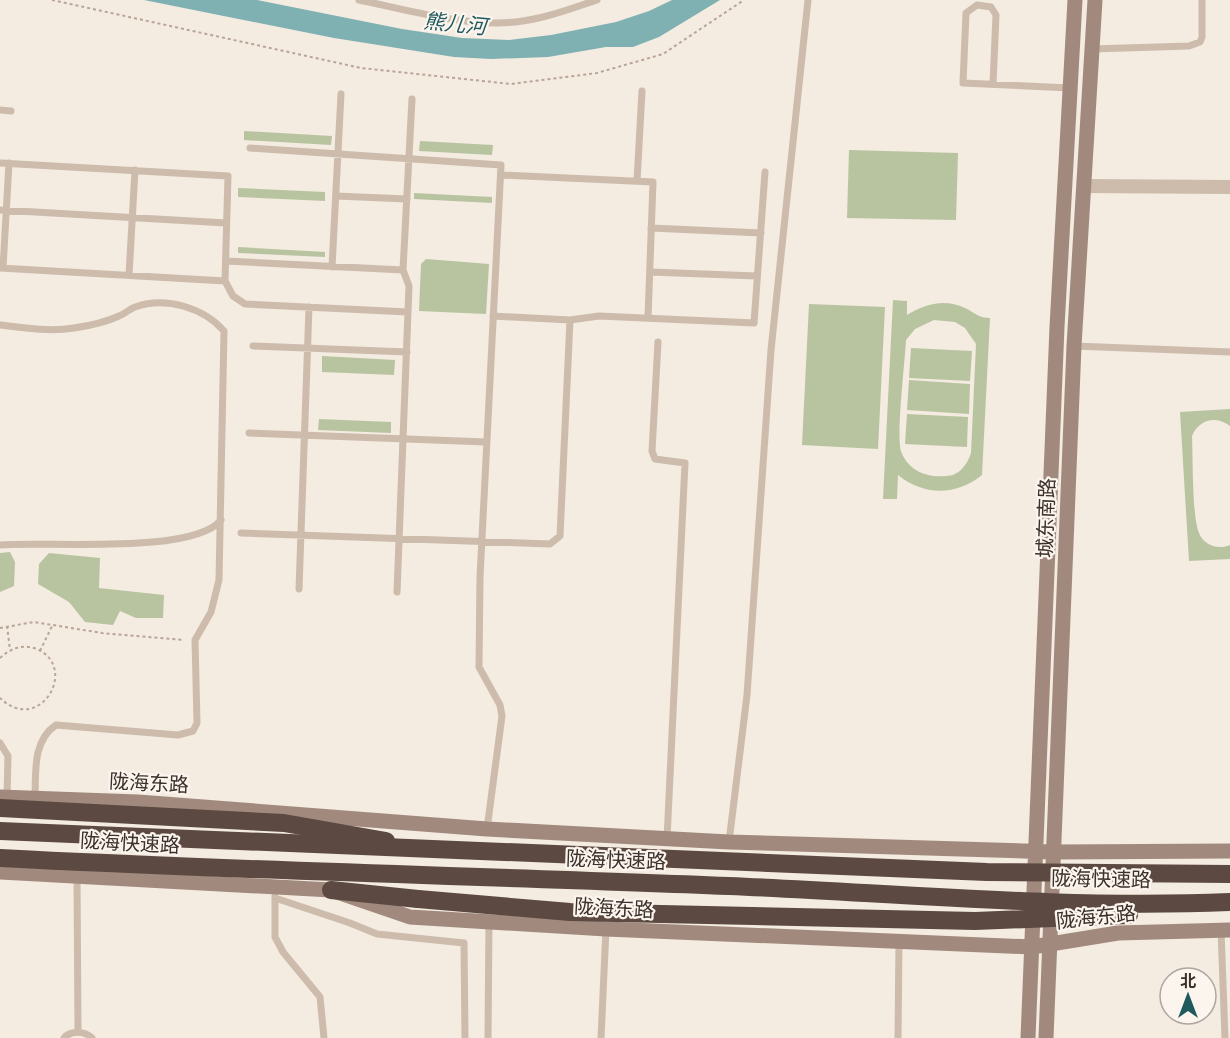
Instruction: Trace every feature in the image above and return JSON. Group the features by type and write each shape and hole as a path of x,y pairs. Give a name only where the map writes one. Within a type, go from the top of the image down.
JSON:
{"highway":[{"path":"2,801 284,824 435,850"},
{"name":"陇海快速路","path":"0,831 987,872 1230,874"},
{"name":"陇海快速路","path":"0,858 233,870 715,885 1072,902 1230,902"},
{"path":"332,890 570,912 975,921 1180,914 1230,909"}],"street":[{"name":"城东南路","path":"1028,1038 1034,851 1075,0"},
{"name":"城东南路","path":"1046,1038 1074,346 1095,0"},
{"path":"1084,186 1230,187"},
{"name":"陇海东路","path":"2,801 35,799 138,802 487,829 729,842 1055,852 1230,851"},
{"name":"陇海东路","path":"0,872 77,875 275,893 332,890 410,917 606,929 1032,947 1118,933 1226,930"}],"lane":[{"path":"359,0 461,20 503,23 549,16 597,0"},
{"path":"729,842 747,695 771,350 808,0"},
{"path":"1092,49 1189,46 1200,42 1203,37 1202,0"},
{"path":"993,84 996,15 991,7 977,5 966,13 963,82 993,84 1070,88"},
{"path":"637,181 642,91"},
{"path":"332,267 341,94"},
{"path":"397,592 410,286 403,270 412,99"},
{"path":"0,110 11,111"},
{"path":"250,148 501,165 486,442 479,667 500,705 502,716 487,829"},
{"path":"0,163 228,176 225,281 233,296 245,304 408,312"},
{"path":"9,163 3,211 2,268 225,281"},
{"path":"129,275 135,170"},
{"path":"493,316 570,320 599,315 754,323 765,172"},
{"path":"501,175 654,182 648,318"},
{"path":"336,196 407,200"},
{"path":"3,211 226,223"},
{"path":"651,228 761,233"},
{"path":"226,261 403,270"},
{"path":"650,272 757,276"},
{"path":"0,325 50,330 73,328 118,317 135,307 155,304 176,305 205,314 214,319 225,331 217,594 211,612 195,640 197,723 194,730 178,735 56,725 40,742 35,799"},
{"path":"299,589 309,307"},
{"path":"241,533 550,544 560,536 570,320"},
{"path":"658,342 652,451 655,459 685,463 667,839"},
{"path":"253,346 407,352"},
{"path":"1074,346 1230,352"},
{"path":"249,433 486,442"},
{"path":"0,545 125,544 205,534 221,520"},
{"path":"0,743 8,756 2,801"},
{"path":"77,875 78,1032"},
{"path":"324,1038 322,1006 318,991 283,952 275,937 275,893 377,934 464,943 465,1038"},
{"path":"488,1038 489,921"},
{"path":"601,1038 606,929"},
{"path":"1225,1038 1226,930"},
{"path":"898,1038 899,942"},
{"path":"64,1038 78,1032 87,1033 92,1038"}],"path":[{"path":"52,0 361,68 511,84 597,73 663,54 744,0"},
{"path":"0,628 34,622 102,633 195,640"},
{"path":"39,651 53,624"},
{"path":"7,627 10,650"},
{"path":"0,658 10,650 22,646 39,651 52,664 55,682 48,699 32,708 14,708 0,698"}],"green space":[{"path":"244,131 332,136 331,145 244,140"},
{"path":"420,141 493,145 492,155 419,151"},
{"path":"849,150 958,153 956,220 847,218"},
{"path":"238,188 325,192 325,201 238,197"},
{"path":"414,193 492,197 492,203 414,199"},
{"path":"238,247 325,252 325,257 238,253"},
{"path":"426,259 489,264 486,314 419,311 421,264"},
{"path":"893,300 907,301 907,315 928,305 950,303 990,318 982,475 962,487 940,491 918,487 898,475 897,499 883,499","holes":["934,320 955,322 965,328 976,344 971,453 965,466 959,472 951,476 932,476 919,472 908,464 901,451 900,415 906,340 915,329"]},
{"path":"809,304 885,307 878,449 802,445"},
{"path":"911,348 972,351 970,381 909,378"},
{"path":"322,356 395,360 394,375 322,372"},
{"path":"909,380 970,384 969,414 907,410"},
{"path":"1230,409 1230,426 1219,421 1208,421 1199,426 1192,436 1194,501 1199,533 1204,541 1212,546 1230,545 1230,559 1189,561 1180,412"},
{"path":"907,414 968,417 967,447 905,444"},
{"path":"319,419 391,422 391,433 318,430"},
{"path":"10,552 15,562 14,586 0,592 0,553"},
{"path":"49,553 100,558 99,588 164,595 163,618 136,618 120,611 113,625 85,622 69,602 38,584 39,564"}],"water":[{"path":"144,0 257,0 402,29 462,38 509,40 551,35 616,22 649,11 672,0 720,0 659,37 633,47 606,47 548,57 491,59 454,57 334,38"}],"water label":[{"name":"熊儿河","path":"455,24"}]}
